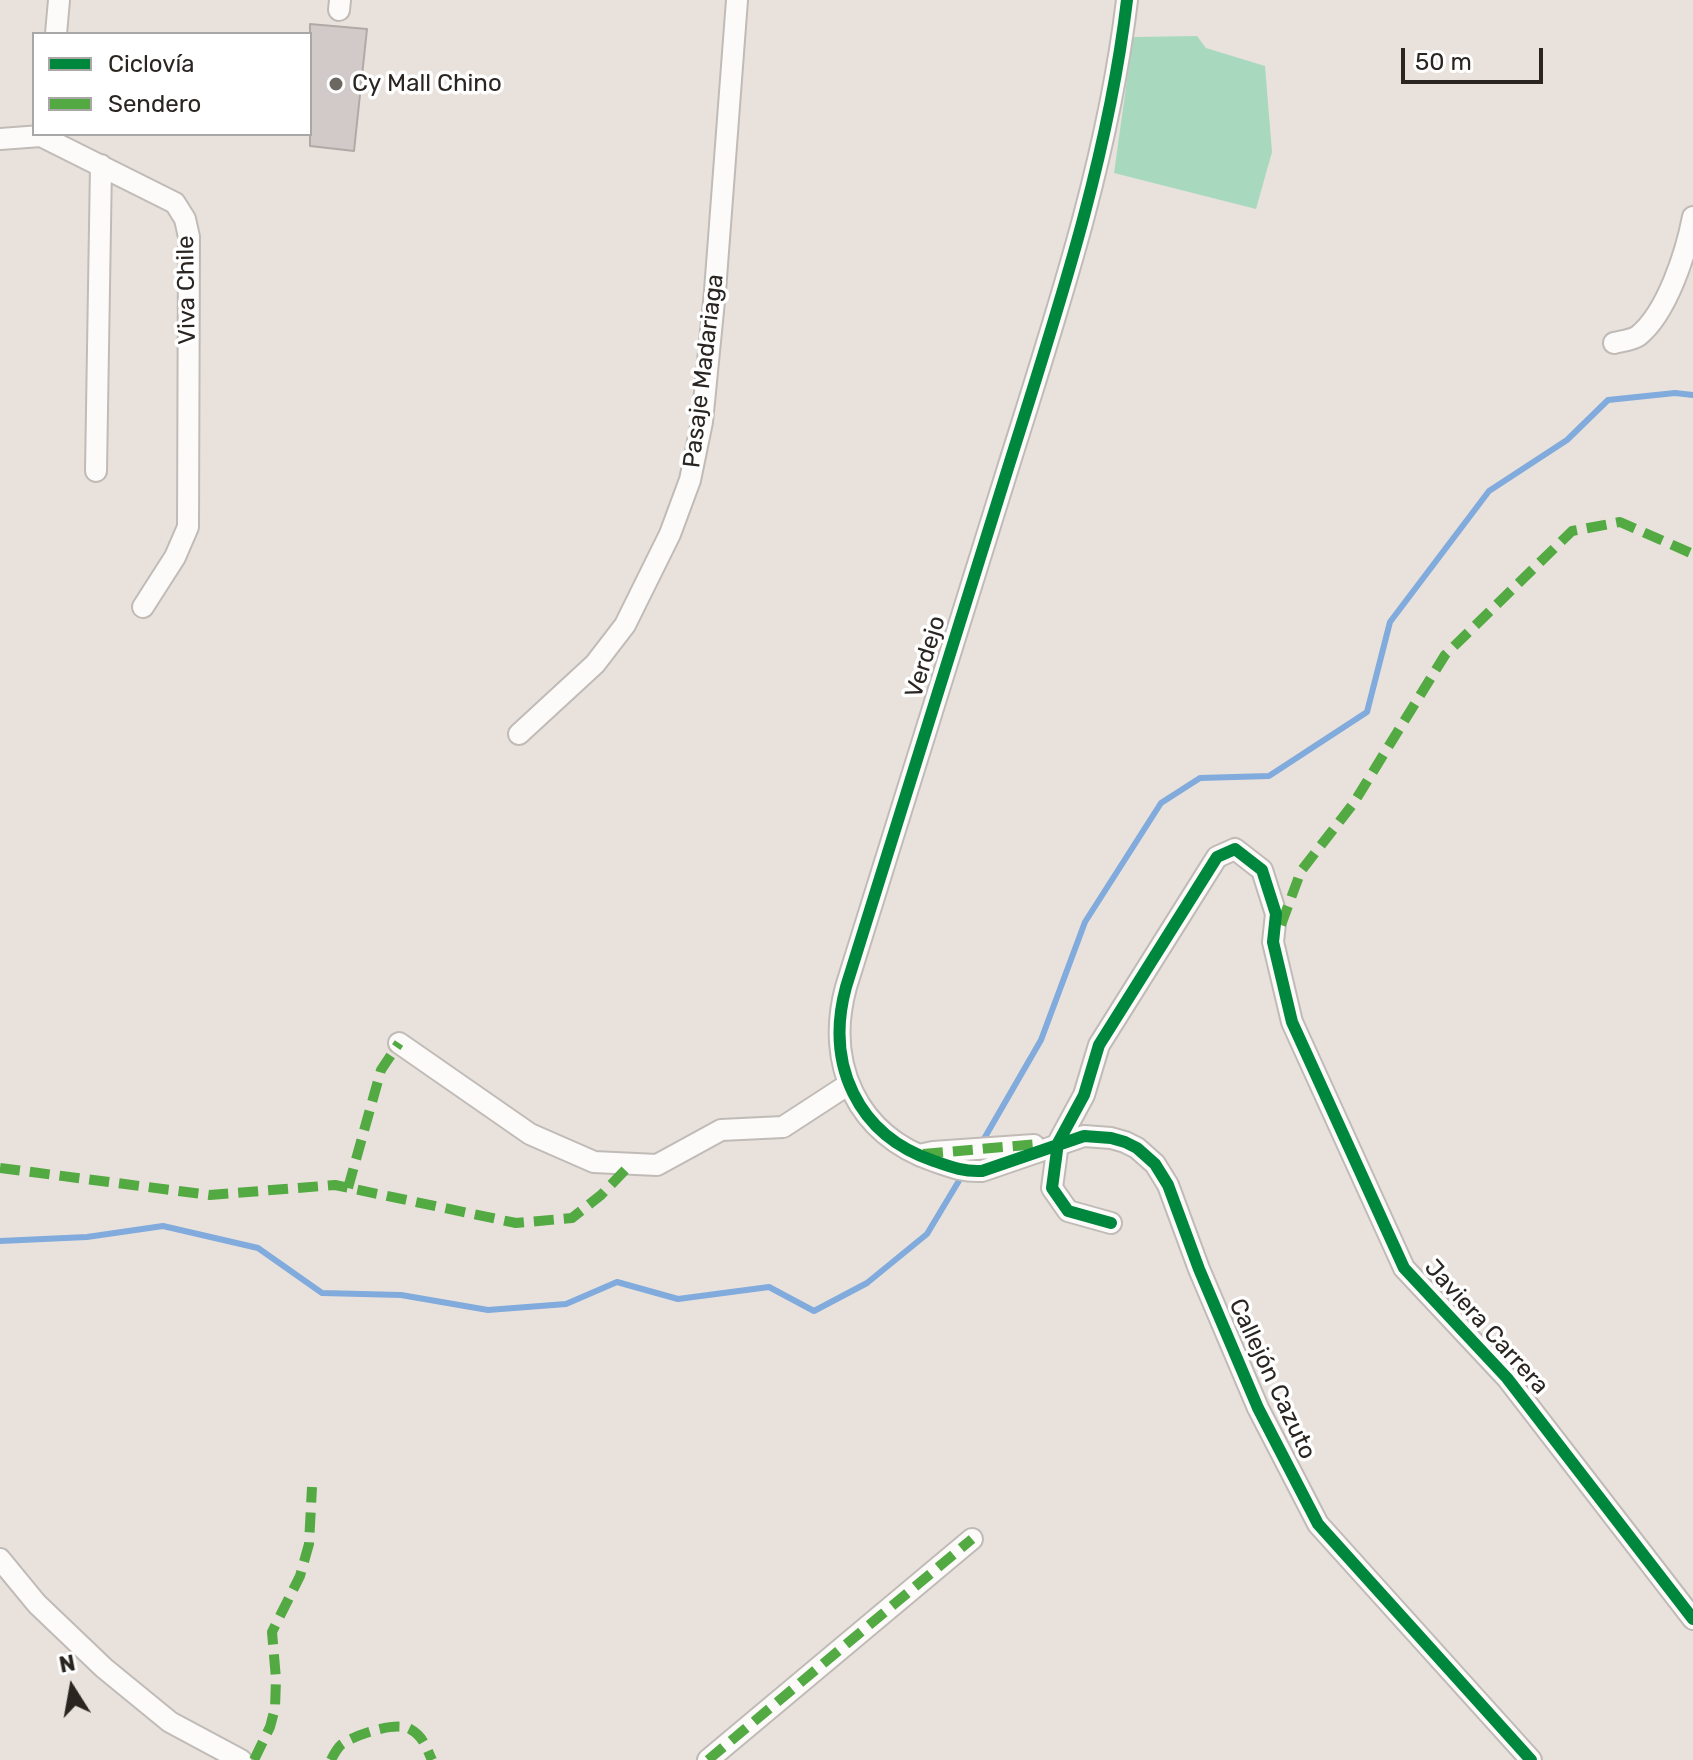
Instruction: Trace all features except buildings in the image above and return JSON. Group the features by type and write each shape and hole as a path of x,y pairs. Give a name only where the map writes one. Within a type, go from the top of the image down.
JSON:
{"street":[{"path":"56,32 59,0"},
{"name":"Pasaje Madariaga","path":"519,734 595,664 625,625 670,534 690,480 702,422 715,291 737,0"},
{"name":"Verdejo","path":"917,1155 872,1122 849,1084 838,1042 841,1005 1068,276 1106,124 1127,0"},
{"name":"Viva Chile","path":"0,139 32,136"},
{"name":"Viva Chile","path":"43,136 175,203 185,219 189,237 188,527 175,557 143,607"},
{"path":"96,471 101,165"},
{"path":"1614,343 1636,338 1653,320 1676,276 1693,217"},
{"name":"Javiera Carrera","path":"1058,1143 1084,1095 1099,1045 1217,857 1235,849 1262,870 1276,914 1273,942 1292,1022 1404,1268 1507,1378 1693,1619"},
{"path":"399,1043 530,1134 594,1162 657,1165 721,1130 783,1127 849,1084"},
{"name":"Callejón Cazuto","path":"917,1155 1058,1143 1084,1136 1111,1138 1137,1148 1155,1164 1168,1185 1199,1269 1258,1408 1318,1524 1531,1760"},
{"path":"1058,1143 1052,1188 1068,1211 1111,1223"},
{"path":"708,1760 972,1539"},
{"path":"0,1559 37,1604 104,1668 170,1722 227,1757"}],"green space":[{"path":"1197,36 1206,48 1265,66 1272,152 1256,209 1114,173 1133,37"}],"waterway":[{"path":"981,1144 1041,1040 1085,922 1161,803 1200,778 1269,776 1367,712 1390,622 1489,491 1567,440 1608,400 1675,393 1693,395"},
{"path":"0,1241 87,1237 163,1226 258,1248 322,1293 401,1295 488,1310 566,1304 617,1282 678,1299 769,1287 814,1311 867,1283 927,1234 963,1174"}],"marked path":[{"path":"1281,925 1301,871 1353,804 1445,655 1572,531 1620,522 1693,554"},
{"path":"348,1188 381,1070 399,1043"},
{"path":"923,1154 1038,1144"},
{"path":"0,1168 210,1195 335,1185 516,1223 572,1218 601,1195 631,1164"},
{"path":"254,1760 270,1727 275,1708 272,1632 300,1576 309,1544 312,1487"},
{"path":"708,1760 972,1539"},
{"path":"331,1760 348,1740 395,1727 410,1729 418,1735 432,1760"}],"cycle path":[{"path":"1127,0 1107,119 1078,237 846,987 840,1043 844,1069 853,1093 867,1115 885,1134 907,1149 952,1167 982,1171 1084,1136 1125,1142 1155,1164 1168,1185 1199,1269 1258,1408 1318,1524 1531,1760"},
{"path":"1111,1223 1068,1211 1052,1188 1058,1143 1084,1095 1099,1045 1217,857 1235,849 1262,870 1276,914 1273,942 1292,1022 1404,1268 1507,1378 1693,1619"}],"place":[{"name":"Cy Mall Chino","path":"336,84"}]}
